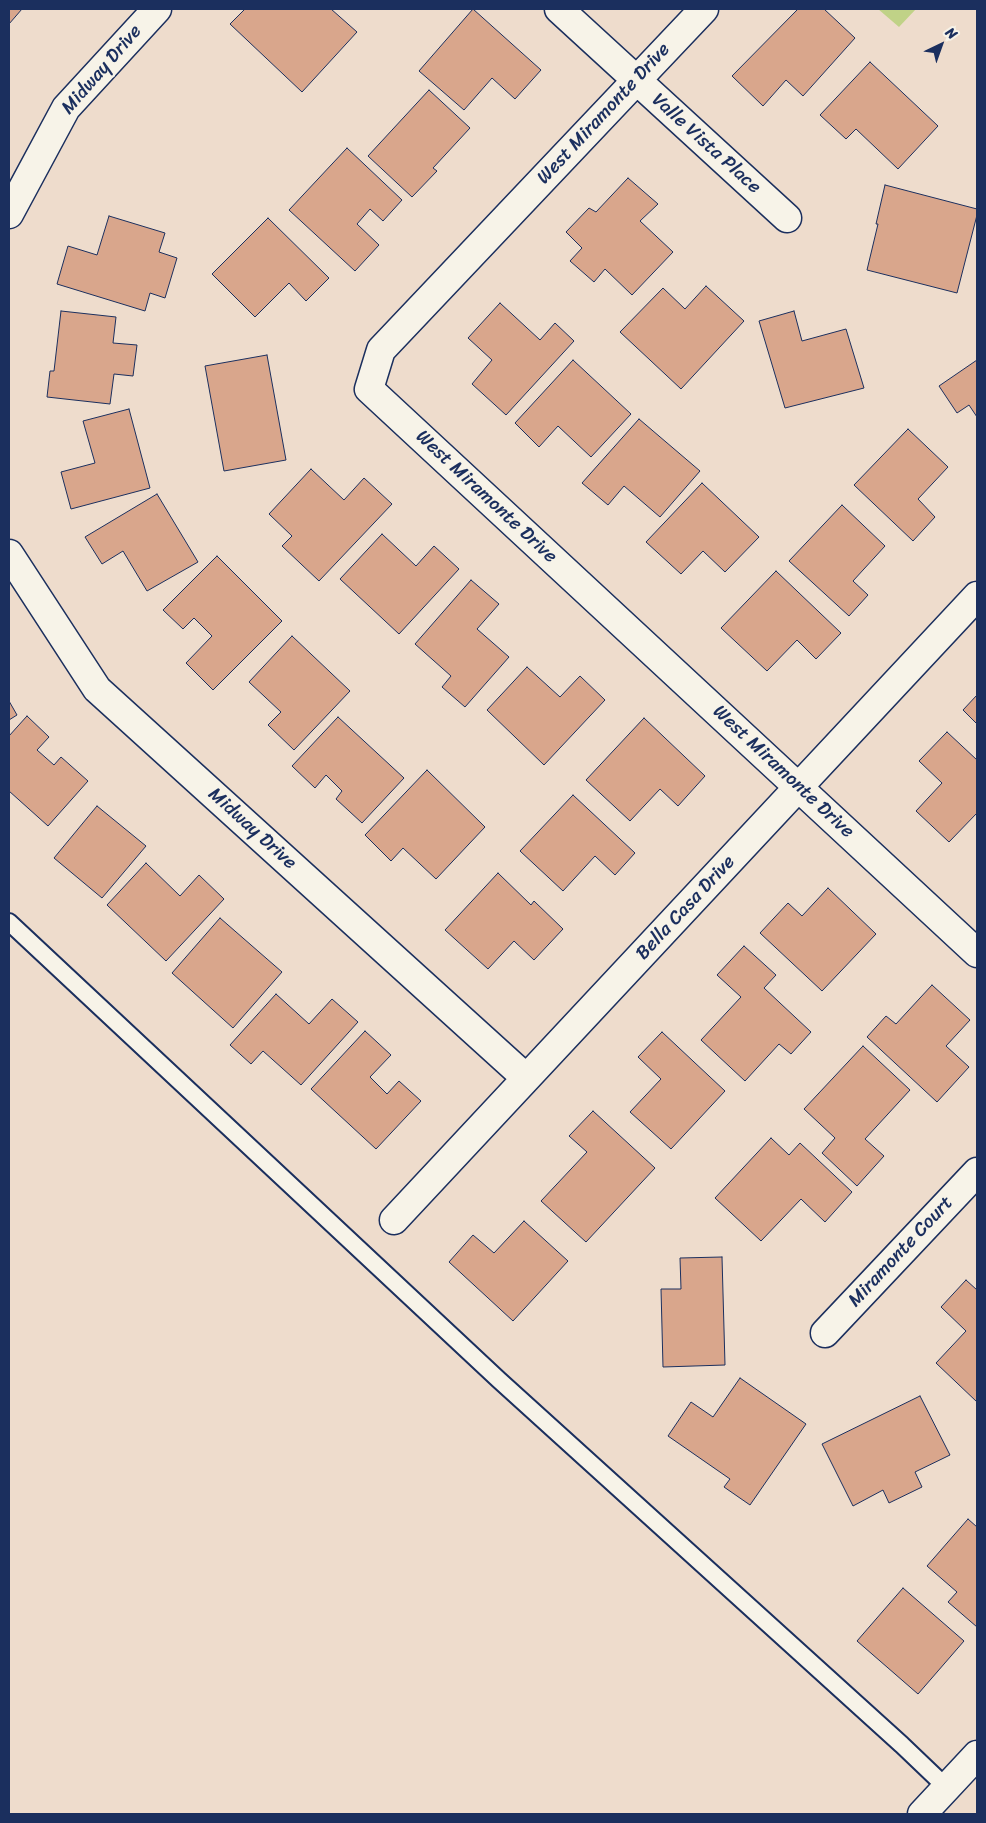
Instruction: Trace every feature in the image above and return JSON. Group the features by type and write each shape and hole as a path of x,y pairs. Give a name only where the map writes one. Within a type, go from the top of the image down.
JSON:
{"street":[{"name":"Midway Drive","path":"9,214 66,108 157,9"},
{"name":"Valle Vista Place","path":"559,9 787,218"},
{"name":"West Miramonte Drive","path":"704,9 381,350 369,389 977,953"},
{"name":"Midway Drive","path":"9,554 98,689 526,1078"},
{"name":"Bella Casa Drive","path":"394,1220 977,596"},
{"name":"Miramonte Court","path":"825,1333 977,1172"},
{"path":"922,1814 977,1755"}],"lane":[{"path":"9,922 499,1380 947,1788"}],"green space":[{"path":"878,9 916,9 899,27"}],"building":[{"path":"9,9 22,9 9,24"},
{"path":"245,9 331,9 357,32 302,92 230,24"},
{"path":"473,9 541,70 515,99 492,78 464,110 419,71"},
{"path":"798,9 824,9 855,38 803,96 786,80 763,106 732,76"},
{"path":"870,62 938,126 898,169 856,129 846,139 820,115"},
{"path":"429,90 470,128 433,168 437,171 412,197 368,156"},
{"path":"347,148 402,200 383,221 370,209 357,224 379,245 355,271 289,210"},
{"path":"628,178 658,204 640,221 673,252 632,295 605,269 594,282 570,261 582,248 566,232 589,208 596,212"},
{"path":"885,185 977,209 957,293 867,270"},
{"path":"109,216 165,233 159,252 177,258 165,298 150,293 145,311 57,284 68,246 97,255"},
{"path":"268,218 329,278 306,301 289,283 255,317 212,274"},
{"path":"706,286 744,321 681,389 620,332 663,288 685,309"},
{"path":"500,303 540,340 555,323 574,341 506,415 472,384 492,360 468,338"},
{"path":"61,311 116,317 113,343 137,345 133,376 114,374 110,404 47,397 50,371 54,371"},
{"path":"794,311 802,341 846,329 864,388 785,408 759,321"},
{"path":"267,355 286,460 224,471 205,366"},
{"path":"573,360 631,414 591,457 558,426 539,447 515,423"},
{"path":"977,360 977,417 969,405 957,413 939,386"},
{"path":"129,409 150,488 71,509 61,472 95,463 83,421"},
{"path":"639,419 700,471 660,517 624,486 608,505 582,483"},
{"path":"908,429 948,467 918,499 935,517 913,541 854,485"},
{"path":"311,469 344,500 364,478 392,504 319,581 282,546 292,536 269,514"},
{"path":"702,483 759,537 725,572 703,551 681,574 646,542"},
{"path":"157,494 198,562 147,591 123,551 102,564 85,537"},
{"path":"842,505 885,546 853,581 868,595 849,616 789,561"},
{"path":"382,534 416,566 434,546 459,569 399,634 340,579"},
{"path":"217,556 282,621 213,690 186,663 212,636 194,618 183,629 163,610"},
{"path":"776,571 841,633 816,659 797,640 767,671 721,628"},
{"path":"471,580 499,604 477,629 509,657 465,707 442,687 451,676 415,644"},
{"path":"292,636 350,691 294,750 268,725 281,712 249,682"},
{"path":"527,667 560,697 580,676 605,700 544,765 487,710"},
{"path":"977,695 977,724 963,710"},
{"path":"9,701 17,715 9,720"},
{"path":"27,716 49,737 37,750 54,765 61,757 88,781 48,826 9,791 9,736"},
{"path":"338,717 404,778 362,823 336,799 342,791 326,775 315,788 292,766"},
{"path":"644,718 705,776 678,806 660,789 630,821 586,780"},
{"path":"947,732 977,760 977,813 949,842 916,811 942,783 919,761"},
{"path":"427,770 485,827 436,879 403,848 391,861 365,835"},
{"path":"573,795 635,853 615,875 595,856 563,891 520,851"},
{"path":"97,806 146,846 102,898 54,858"},
{"path":"146,863 180,896 199,875 224,899 166,961 107,905"},
{"path":"498,873 531,905 534,901 563,929 534,960 514,941 488,969 445,930"},
{"path":"828,888 876,934 822,991 760,933 788,903 802,916"},
{"path":"220,918 282,972 233,1028 172,973"},
{"path":"744,946 776,975 764,988 811,1032 791,1054 779,1044 745,1081 701,1040 741,997 717,975"},
{"path":"932,985 970,1020 946,1046 969,1067 937,1102 867,1037 886,1016 896,1024"},
{"path":"276,994 309,1024 332,999 358,1022 301,1085 263,1051 251,1064 230,1045"},
{"path":"365,1031 391,1055 370,1077 387,1094 399,1081 421,1101 376,1149 311,1089"},
{"path":"662,1032 725,1091 671,1149 630,1112 661,1079 638,1057"},
{"path":"863,1046 910,1090 865,1139 884,1156 857,1186 822,1153 835,1138 804,1109"},
{"path":"593,1111 655,1168 586,1242 541,1201 587,1152 569,1136"},
{"path":"771,1138 789,1155 800,1143 852,1192 825,1222 801,1199 761,1241 715,1198"},
{"path":"524,1221 568,1261 513,1321 449,1262 473,1235 494,1253"},
{"path":"722,1257 725,1365 663,1367 661,1289 681,1289 680,1258"},
{"path":"966,1280 977,1290 977,1402 936,1363 966,1331 941,1307"},
{"path":"740,1378 806,1424 750,1505 724,1487 730,1479 668,1436 691,1402 713,1417"},
{"path":"920,1396 950,1455 915,1472 922,1487 889,1503 883,1490 853,1506 822,1444"},
{"path":"968,1519 977,1527 977,1627 948,1602 957,1592 927,1566"},
{"path":"903,1588 964,1641 918,1694 857,1641"}]}
